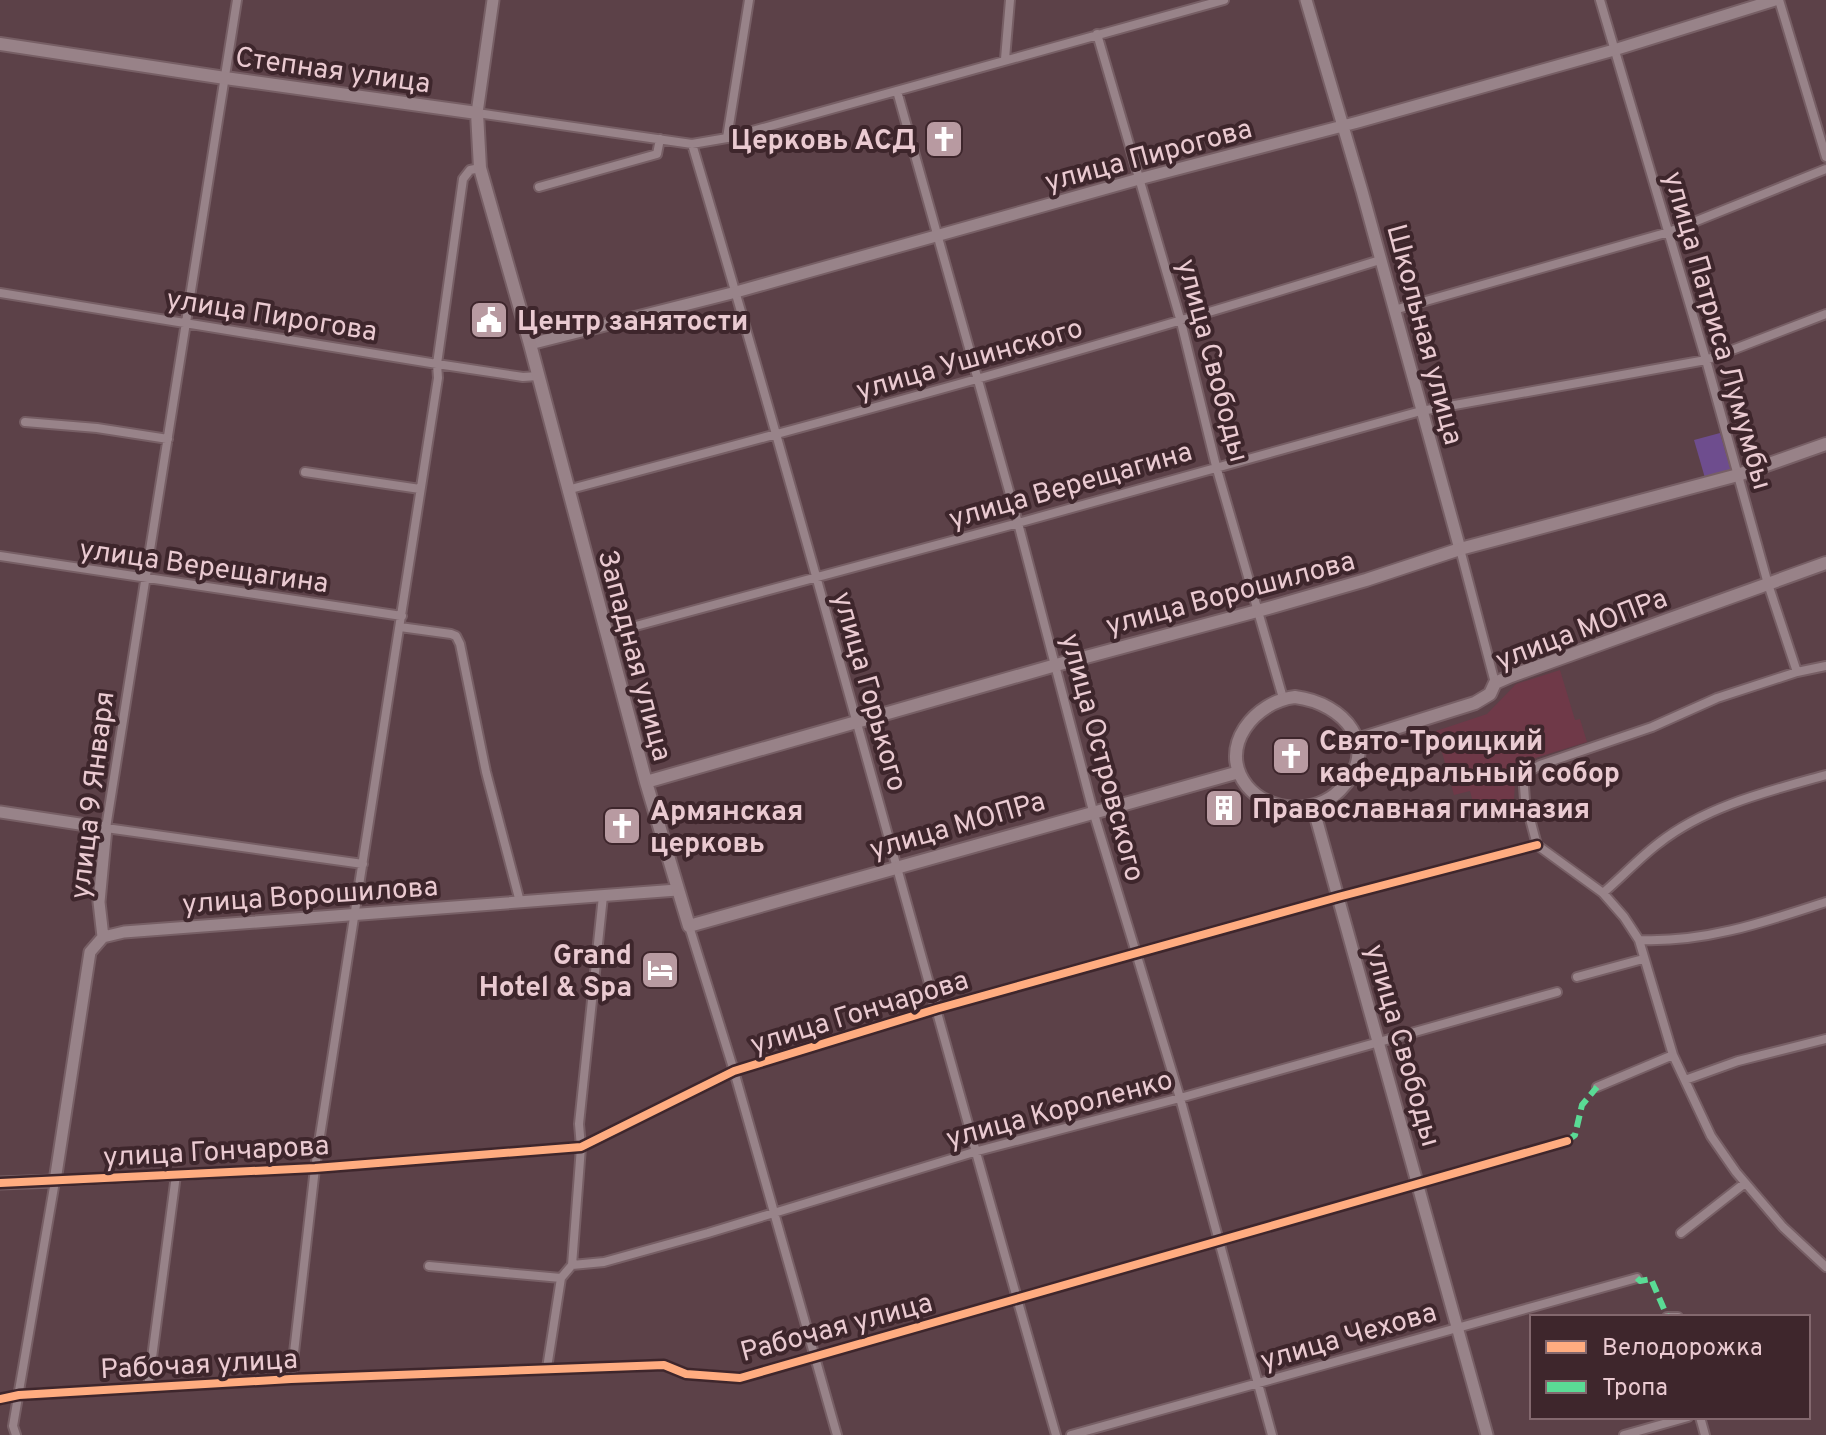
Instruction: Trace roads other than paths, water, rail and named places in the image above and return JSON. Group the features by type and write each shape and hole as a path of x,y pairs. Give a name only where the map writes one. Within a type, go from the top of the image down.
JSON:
{"main road":[{"name":"Степная улица","path":"0,44 477,113"},
{"name":"Западная улица","path":"477,113 480,168 646,782 689,926"},
{"name":"улица Ворошилова","path":"646,782 1056,665 1259,611 1460,549 1738,475 1826,444"},
{"name":"улица МОПРа","path":"1357,740 1475,703 1490,694 1495,683 1826,563"},
{"path":"1295,697 1325,704 1350,723 1357,740 1358,756 1354,772 1329,801 1313,807 1276,804 1260,797 1247,786 1239,772 1238,743 1243,730 1257,712 1283,698 1295,697"},
{"name":"улица МОПРа","path":"689,926 1239,772"}],"street":[{"name":"улица 9 Января","path":"16,1435 13,1426 90,952 103,937 99,902 106,828 237,0"},
{"path":"477,113 493,0"},
{"path":"727,138 749,0"},
{"path":"1005,59 1010,0"},
{"name":"Степная улица","path":"477,113 692,144 727,138 1224,0"},
{"name":"Школьная улица","path":"1306,0 1343,124 1495,683"},
{"name":"улица Патриса Лумумбы","path":"1600,0 1768,584 1797,672"},
{"path":"1777,0 1826,157"},
{"name":"улица Пирогова","path":"530,344 736,292 1139,179 1358,122 1614,50 1777,0"},
{"name":"улица Свободы","path":"1097,34 1181,322 1216,466 1283,698"},
{"name":"улица Островского","path":"897,91 1018,523 1093,811 1180,1098 1272,1435"},
{"path":"539,187 657,154 660,139"},
{"name":"улица Горького","path":"692,144 817,577 974,1152 1056,1435"},
{"path":"291,1379 315,1168 438,378 437,364 463,179 470,170 480,168"},
{"path":"1394,310 1669,232 1826,169"},
{"name":"улица Ушинского","path":"567,490 1181,322 1380,260"},
{"name":"улица Пирогова","path":"0,293 437,364 523,377 538,376"},
{"name":"улица Верещагина","path":"606,634 1421,411 1706,360 1826,314"},
{"path":"25,422 97,428 168,439"},
{"path":"305,472 420,489"},
{"name":"улица Верещагина","path":"0,556 402,616"},
{"path":"400,627 451,634 458,640 486,772 520,902"},
{"path":"1826,666 1797,672 1717,698 1652,727 1540,765 1527,773 1524,786 1537,845 1603,893 1639,940 1673,1055 1711,1136 1745,1183 1783,1227 1826,1267"},
{"path":"1603,893 1660,842 1690,822 1729,804 1826,775"},
{"name":"улица Свободы","path":"1313,807 1487,1435"},
{"name":"улица Ворошилова","path":"0,812 363,864"},
{"name":"улица Гончарова","path":"0,1183 315,1168 581,1147 734,1071 936,1009 1537,845"},
{"name":"улица Ворошилова","path":"103,937 124,932 677,890"},
{"path":"547,1368 561,1278 572,1265 581,1147 579,1124 603,896"},
{"path":"1639,940 1667,941 1730,932 1826,902"},
{"name":"Западная улица","path":"689,926 734,1071 837,1435"},
{"path":"1577,977 1643,959"},
{"name":"улица Короленко","path":"572,1265 604,1262 774,1214 974,1152 1180,1098 1557,992"},
{"path":"1685,1080 1738,1061 1826,1039"},
{"path":"1597,1087 1673,1055"},
{"name":"Рабочая улица","path":"0,1399 19,1395 291,1379 547,1368 664,1365 686,1374 740,1378 1567,1141"},
{"path":"148,1388 176,1175"},
{"path":"1681,1233 1745,1183"},
{"path":"429,1266 561,1278"},
{"name":"улица Чехова","path":"1071,1435 1637,1278"},
{"path":"1624,1435 1681,1419"}],"place":[{"name":"Церковь АСД","path":"944,139"},
{"name":"Центр занятости","path":"489,320"},
{"name":"Свято-Троицкий кафедральный собор","path":"1291,756"},
{"name":"Православная гимназия","path":"1224,808"},
{"name":"Армянская церковь","path":"622,826"},
{"name":"Grand Hotel & Spa","path":"660,970"}]}
